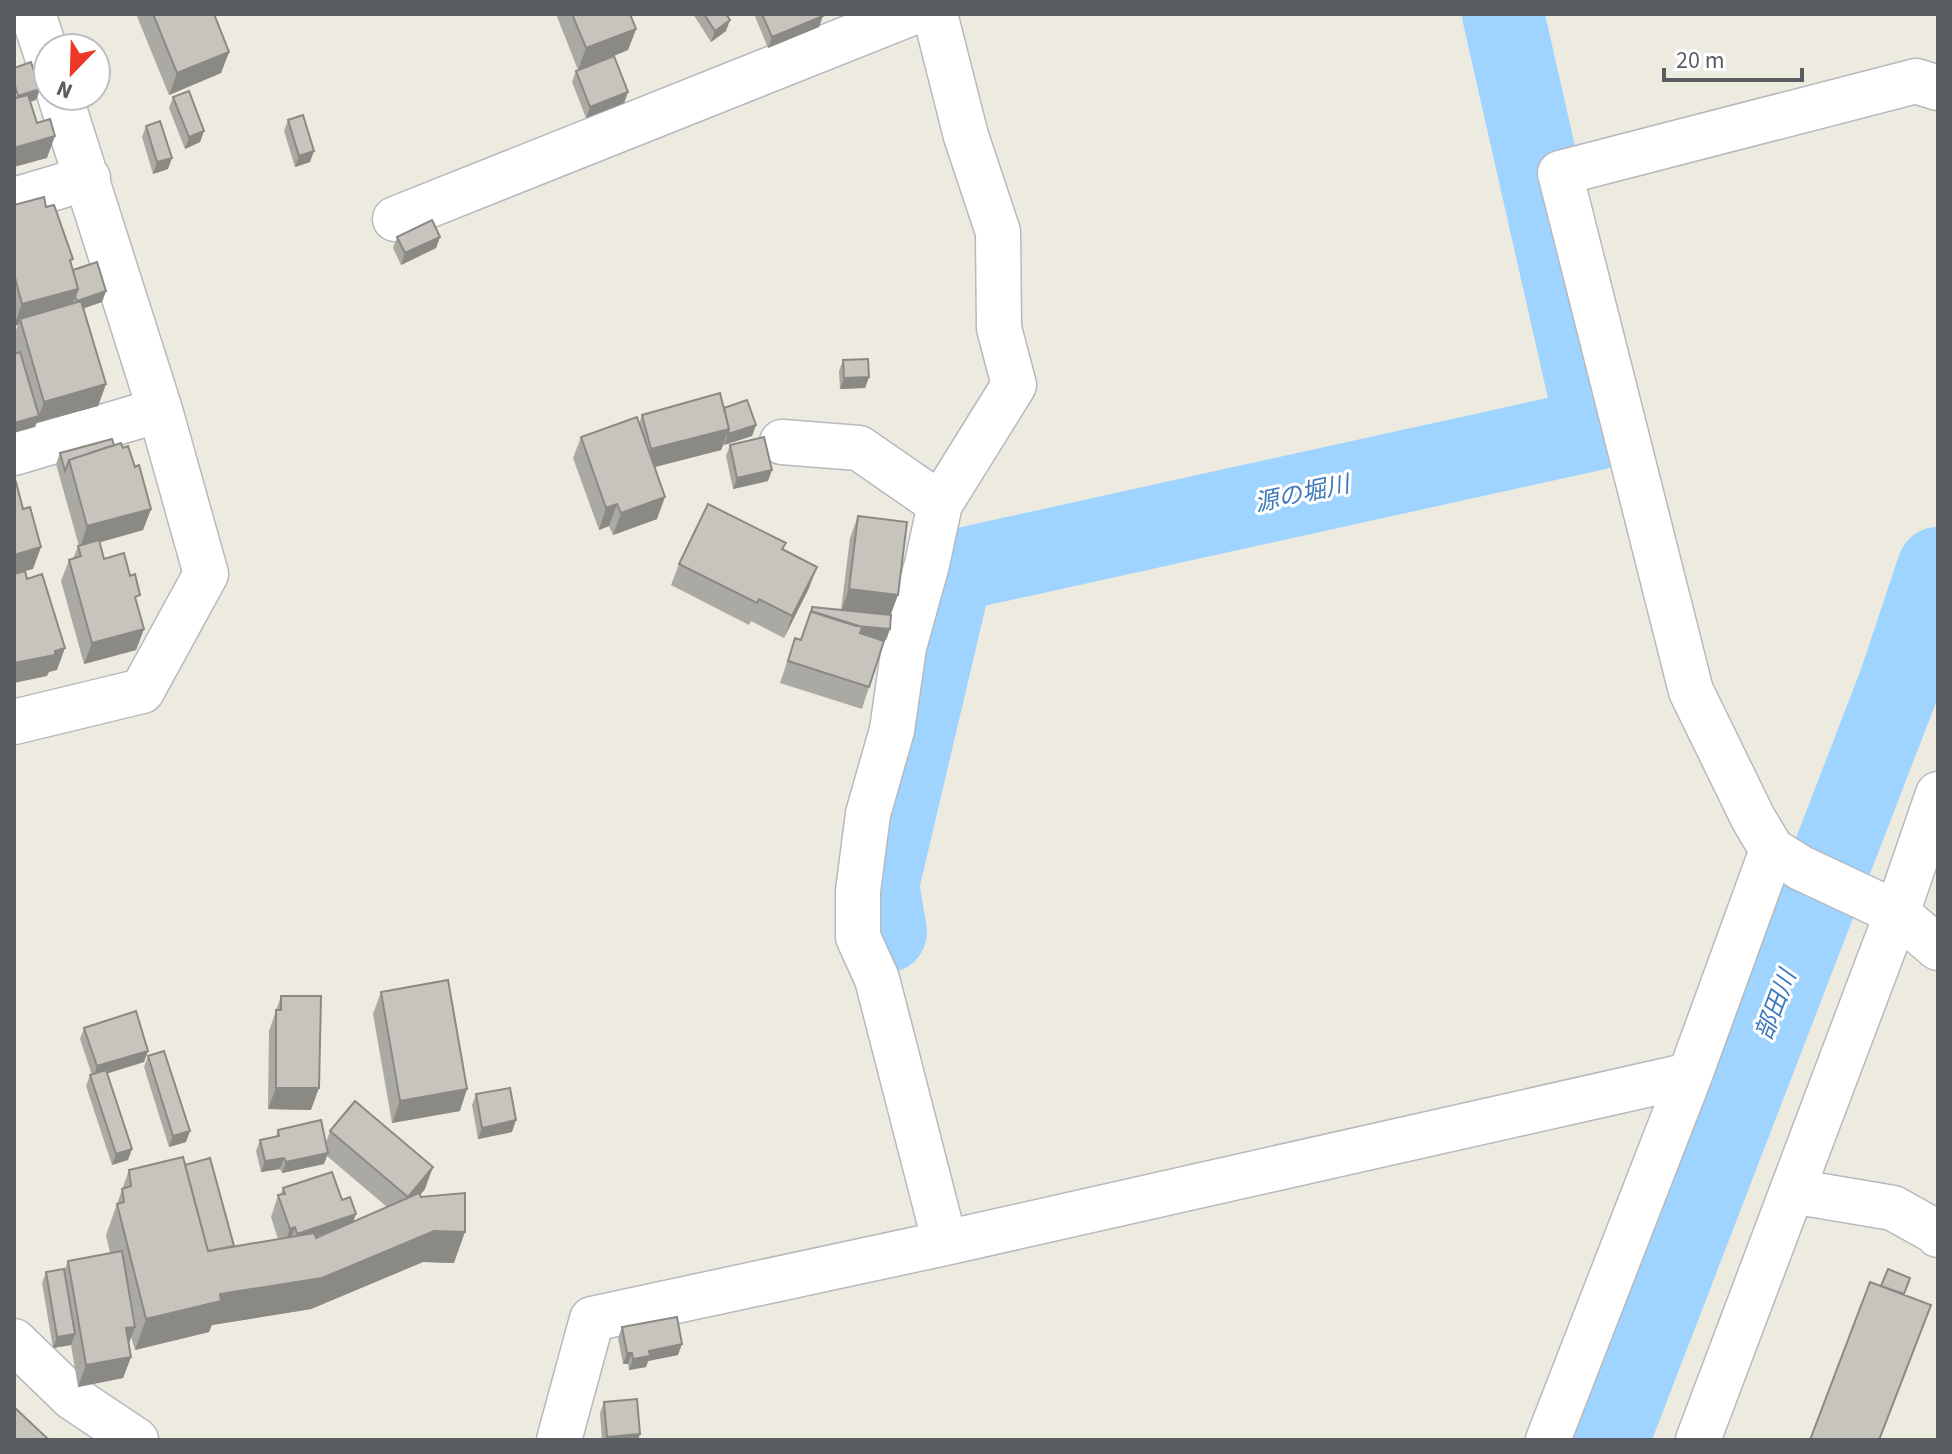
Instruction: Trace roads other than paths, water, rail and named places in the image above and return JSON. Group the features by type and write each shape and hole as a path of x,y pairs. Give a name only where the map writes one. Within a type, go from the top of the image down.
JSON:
{"street":[{"path":"395,219 909,14"},
{"path":"935,14 966,136 998,232 999,328 1014,385 940,504 904,647 892,730 868,814 858,891 858,937 877,979 945,1243"},
{"path":"1938,88 1916,81 1560,173 1691,691 1753,818 1786,859 1897,913 1938,948"},
{"path":"14,722 142,691 206,574 160,410 65,112"},
{"path":"14,200 88,178"},
{"path":"14,453 160,410"},
{"path":"782,442 859,448 940,504"},
{"path":"1698,1440 1897,913 1938,794"},
{"path":"1548,1440 1690,1075 1786,859"},
{"path":"559,1440 592,1319 1690,1075"},
{"path":"1792,1191 1893,1208 1938,1235"},
{"path":"14,1341 73,1398 136,1440"}],"waterway":[{"name":"源の堀川","path":"886,932 878,885 952,571 1597,429 1503,14"},
{"name":"部田川","path":"1608,1440 1900,682 1938,568"}]}
